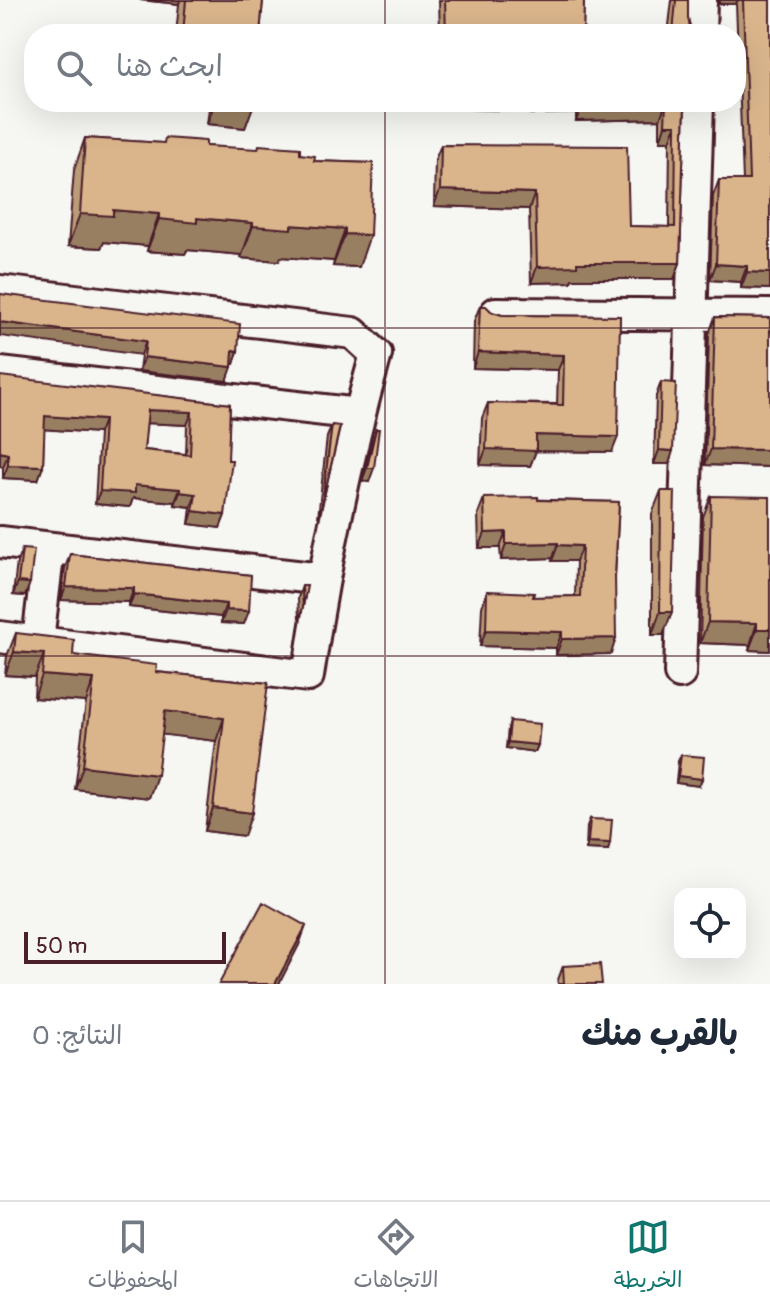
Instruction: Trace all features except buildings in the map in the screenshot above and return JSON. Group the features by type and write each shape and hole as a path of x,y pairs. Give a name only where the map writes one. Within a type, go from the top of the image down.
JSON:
{"street":[{"path":"700,24 701,0"},
{"path":"680,673 700,499 691,313 698,112"},
{"path":"0,291 353,333 376,354 359,414 322,579 308,676 0,637"},
{"path":"496,313 770,315"},
{"path":"0,373 359,414"},
{"path":"0,542 322,579"},
{"path":"38,640 49,548"}]}
